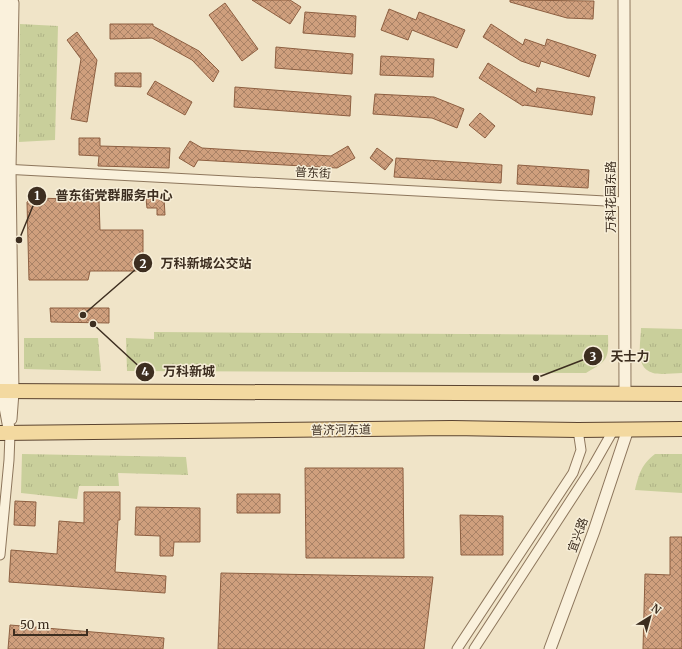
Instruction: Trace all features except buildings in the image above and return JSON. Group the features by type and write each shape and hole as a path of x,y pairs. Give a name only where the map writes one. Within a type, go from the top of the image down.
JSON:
{"main road":[{"path":"5,392 682,394"},
{"name":"普济河东道","path":"5,433 452,428 578,430 682,428"}],"street":[{"path":"0,555 9,460 5,433 5,0"},
{"path":"4,169 13,0"},
{"name":"万科花园东路","path":"624,0 625,394"},
{"name":"普东街","path":"4,169 624,202"},
{"path":"474,649 589,473 614,429"},
{"name":"宜兴路","path":"550,649 594,531 628,429"},
{"path":"457,649 573,473 582,450 578,430"}],"green space":[{"path":"20,24 58,26 55,140 19,142"},
{"path":"641,328 682,329 682,373 656,374 647,370 643,366 640,354"},
{"path":"154,332 608,335 608,350 605,359 598,366 586,373 127,371 126,338 154,339"},
{"path":"24,338 98,338 101,371 24,369"},
{"path":"22,454 186,457 188,475 118,473 119,486 79,486 77,499 21,493"},
{"path":"655,454 682,454 682,493 635,490 641,470"}],"place":[{"name":"普东街党群服务中心","path":"19,240"},
{"name":"万科新城公交站","path":"83,315"},
{"name":"万科新城","path":"93,324"},
{"name":"天士力","path":"536,378"}]}
